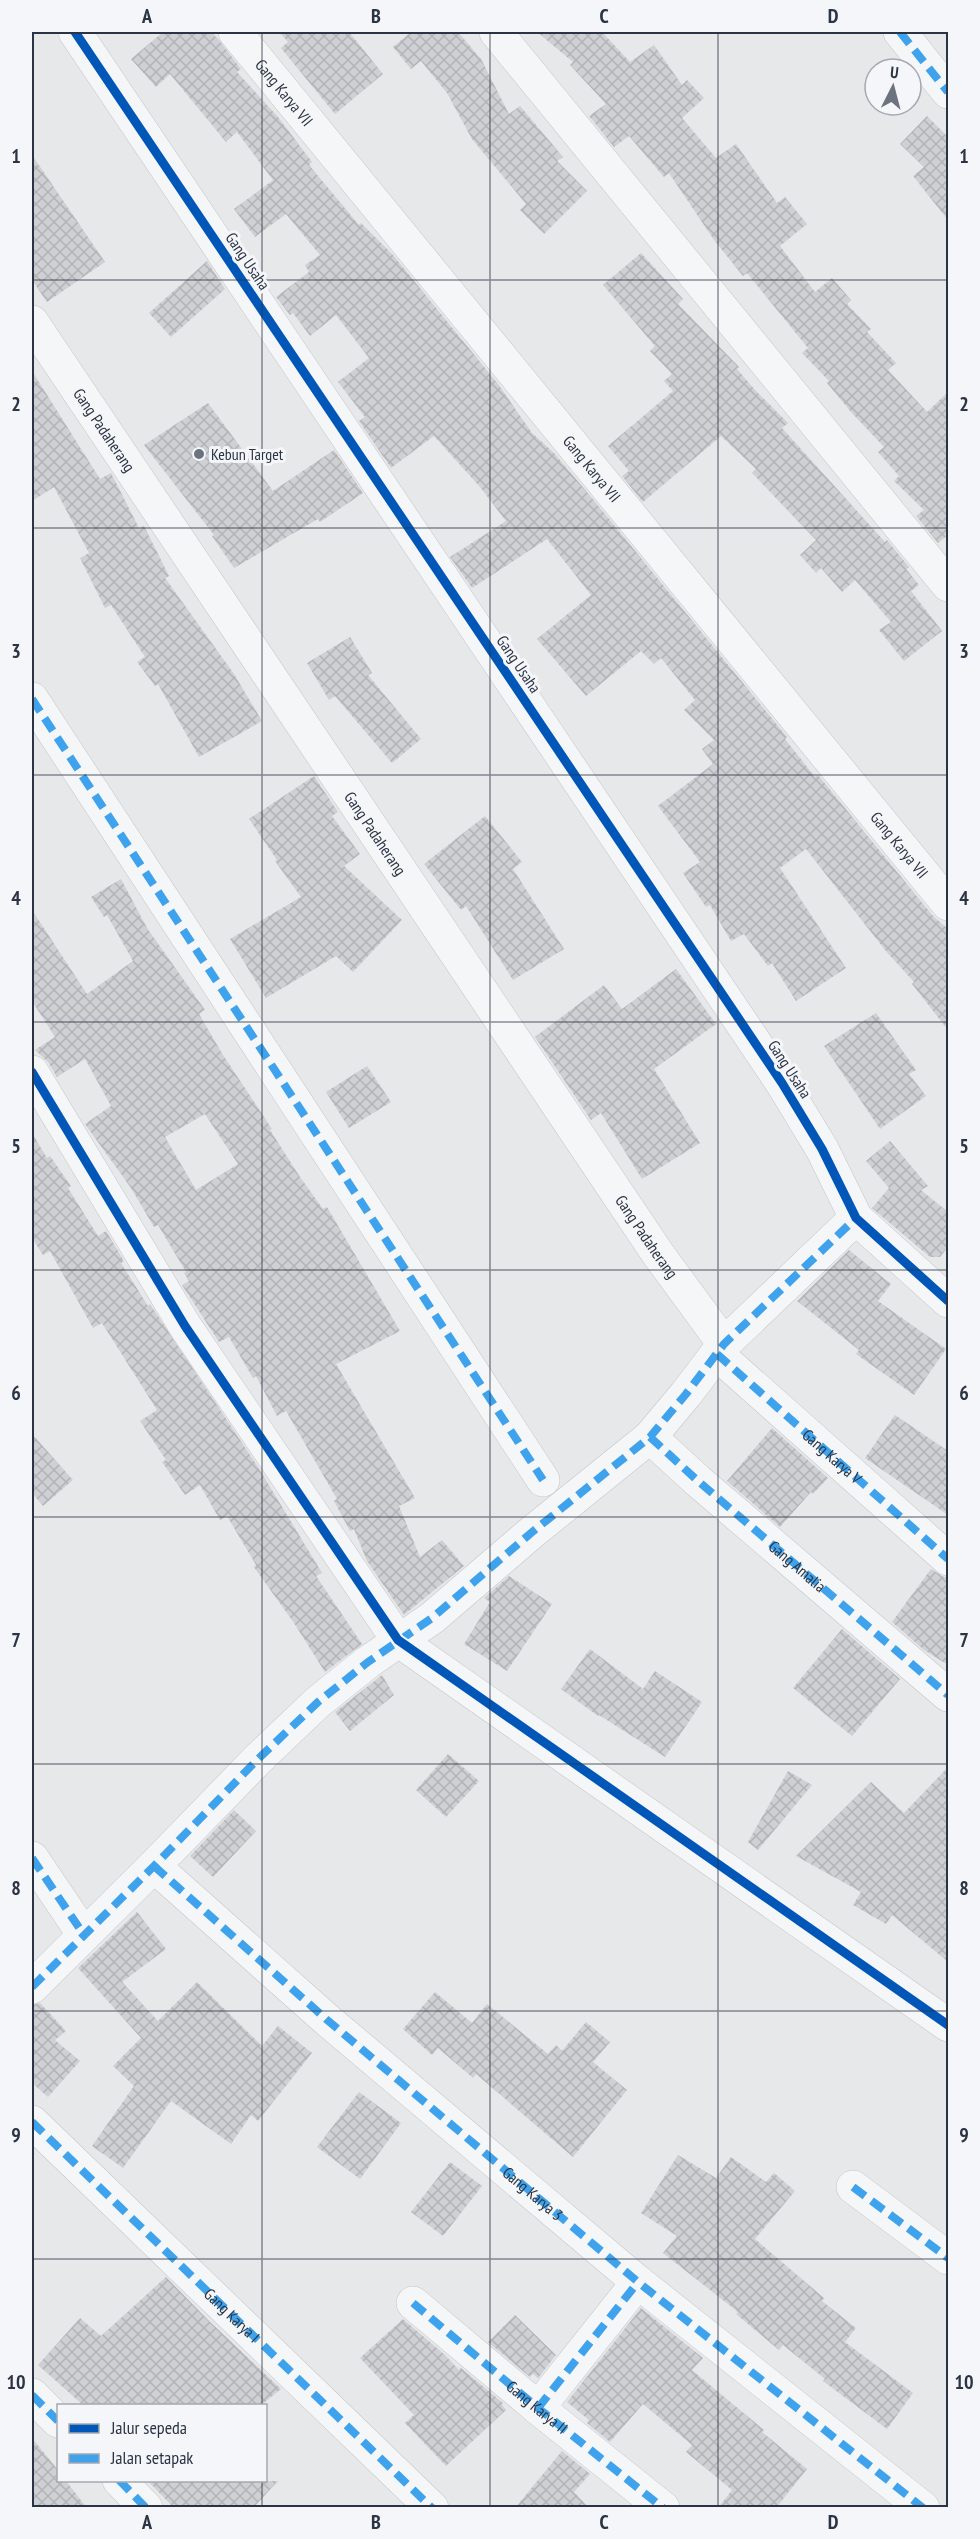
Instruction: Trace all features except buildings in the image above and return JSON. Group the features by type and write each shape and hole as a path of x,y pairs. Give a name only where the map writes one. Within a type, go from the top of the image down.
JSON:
{"street":[{"name":"Gang Usaha","path":"75,32 776,1074 822,1149 856,1218 948,1301"},
{"name":"Gang Karya VII","path":"235,32 948,904"},
{"path":"496,32 948,585"},
{"path":"900,32 948,92"},
{"name":"Gang Padaherang","path":"32,322 720,1349"},
{"path":"32,699 543,1480"},
{"path":"32,1072 185,1326 398,1640 948,2025"},
{"path":"32,1987 258,1759 318,1702 398,1640 432,1618 531,1533 650,1437 720,1349 856,1218"},
{"name":"Gang Karya V","path":"720,1349 948,1559"},
{"name":"Gang Amalia","path":"650,1437 707,1489 948,1695"},
{"path":"32,1858 84,1935"},
{"name":"Gang Karya 3","path":"154,1866 326,2019 638,2282 923,2508"},
{"name":"Gang Karya I","path":"32,2122 432,2508"},
{"path":"853,2187 948,2258"},
{"path":"538,2408 638,2282"},
{"name":"Gang Karya II","path":"412,2303 663,2508"},
{"path":"32,2395 57,2420"},
{"path":"120,2482 146,2508"}],"marked path":[{"path":"900,32 948,92"},
{"path":"32,699 543,1480"},
{"path":"32,1987 258,1759 318,1702 368,1662 432,1618 531,1533 650,1437 724,1344 856,1218"},
{"path":"717,1354 948,1559"},
{"path":"650,1437 698,1481 948,1695"},
{"path":"32,1858 84,1935"},
{"path":"154,1866 326,2019 638,2282 923,2508"},
{"path":"32,2122 432,2508"},
{"path":"853,2187 948,2258"},
{"path":"538,2408 638,2282"},
{"path":"413,2303 538,2408 663,2508"},
{"path":"32,2395 57,2420"},
{"path":"121,2482 146,2508"}],"cycle path":[{"path":"75,32 782,1083 822,1149 856,1218 948,1301"},
{"path":"32,1072 185,1326 398,1640 948,2025"}],"place":[{"name":"Kebun Target","path":"199,454"}]}
